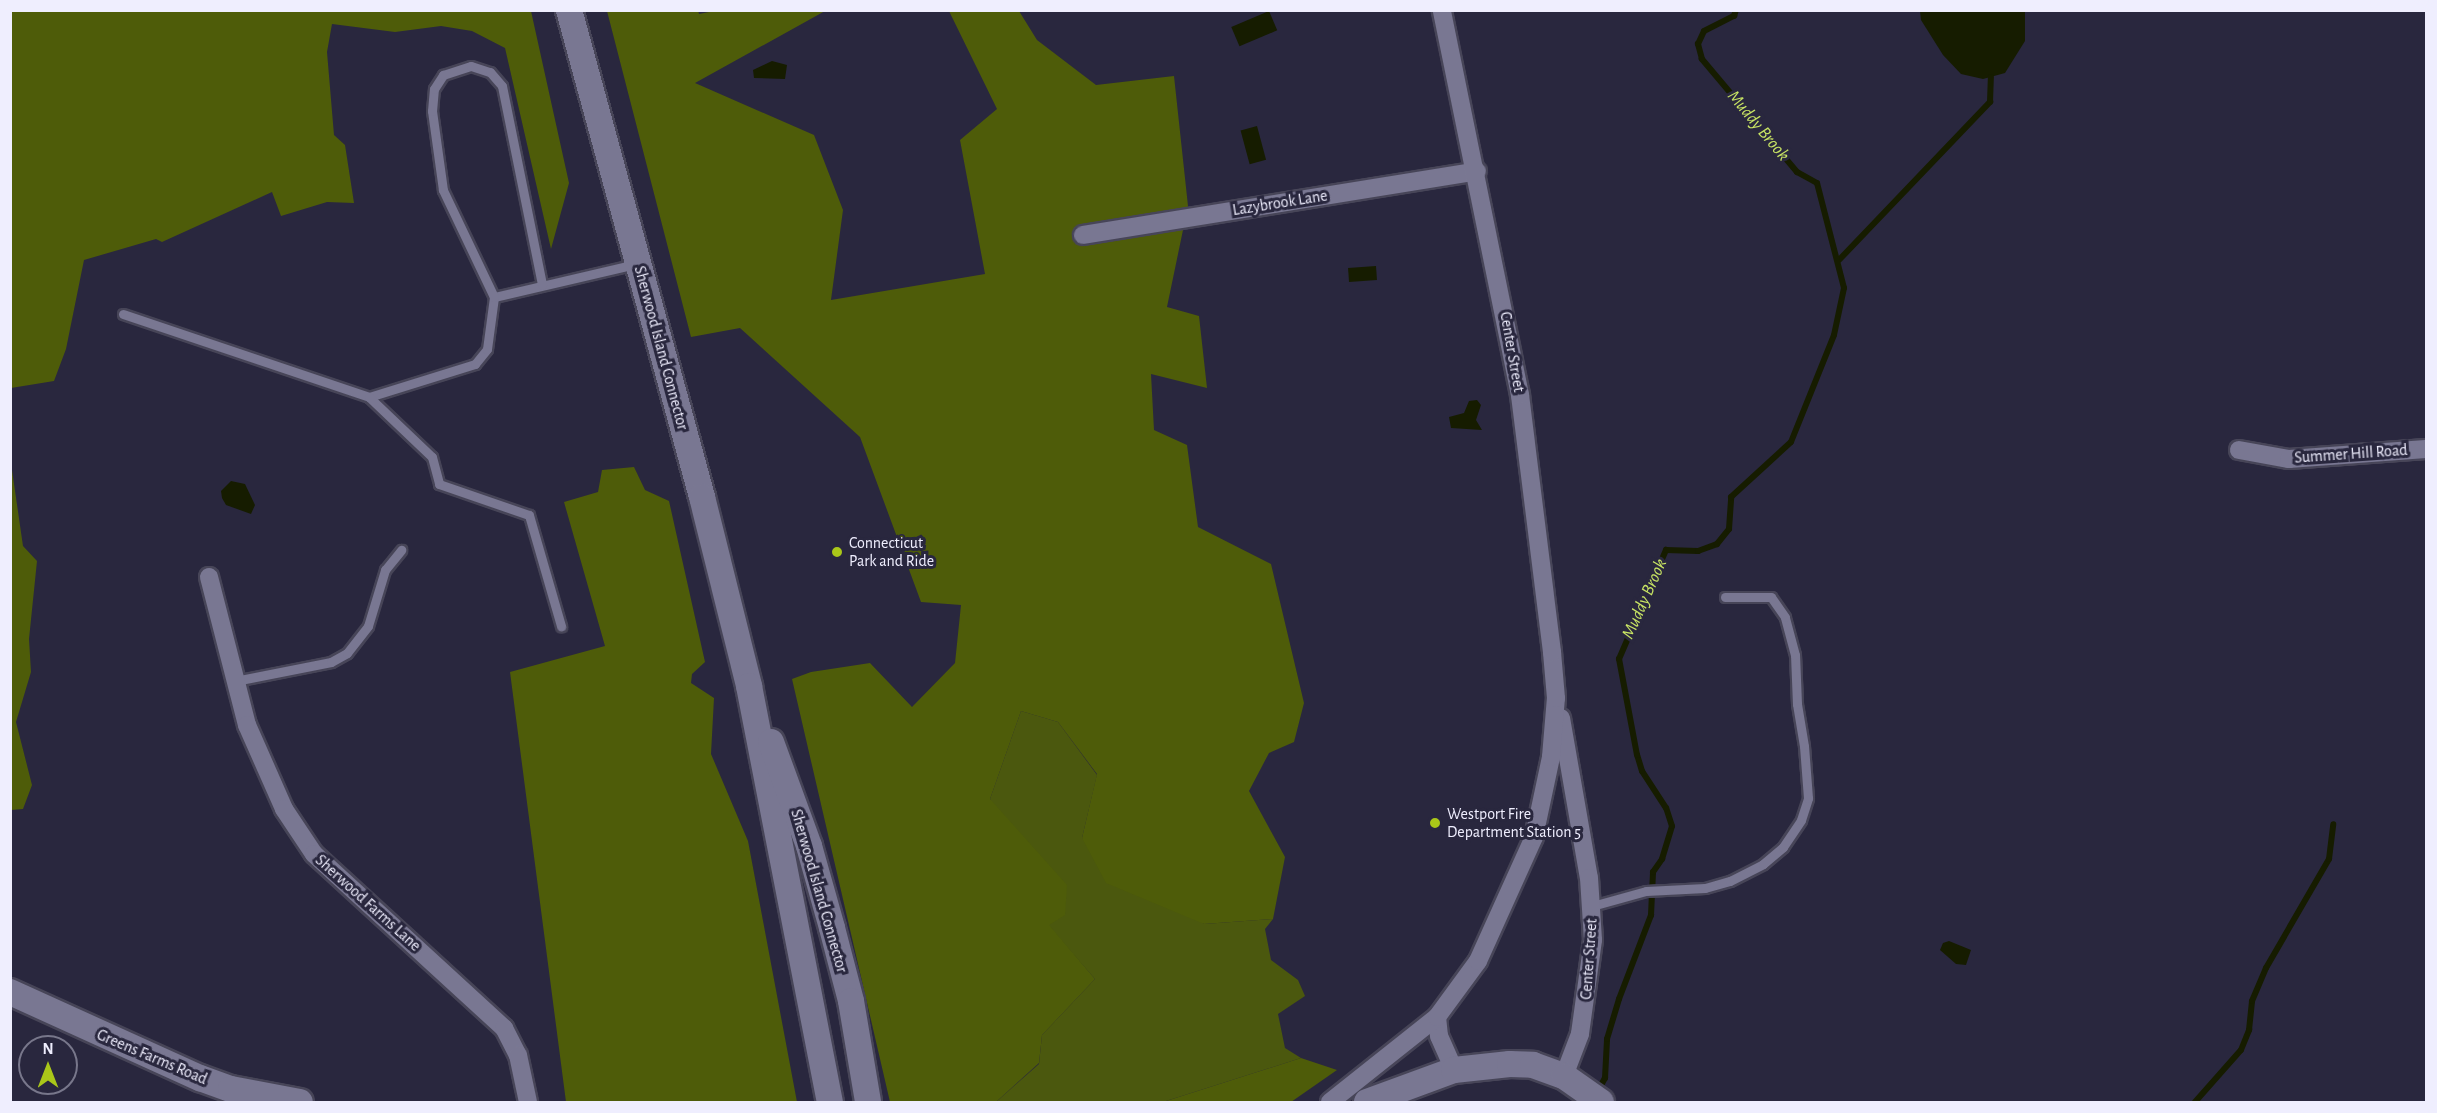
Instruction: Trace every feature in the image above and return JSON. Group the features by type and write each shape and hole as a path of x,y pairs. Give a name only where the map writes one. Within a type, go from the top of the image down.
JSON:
{"main road":[{"name":"Sherwood Island Connector","path":"569,10 639,264 749,686 830,1102"},
{"name":"Sherwood Island Connector","path":"749,686 812,856 851,1001 868,1102"},
{"name":"Greens Farms Road","path":"10,992 230,1096 300,1102"},
{"path":"1367,1102 1454,1071 1510,1064 1533,1065 1582,1088"}],"street":[{"name":"Center Street","path":"1442,10 1520,394 1556,699 1592,906 1593,940 1580,1034 1582,1088"},
{"name":"Lazybrook Lane","path":"1083,235 1476,171"},
{"name":"Summer Hill Road","path":"2239,450 2289,459 2427,450"},
{"name":"Sherwood Farms Lane","path":"209,577 247,725 284,809 314,854 493,1015 518,1055 528,1102"},
{"name":"Center Street","path":"1330,1102 1437,1017 1478,961 1534,837 1551,757 1556,699"},
{"path":"1437,1017 1439,1036 1454,1071"}],"lane":[{"path":"369,397 475,364 488,350 494,297 443,190 432,111 434,89 443,75 456,68 471,66 490,72 502,86 542,285"},
{"path":"494,297 639,264"},
{"path":"123,314 369,397 432,457 439,484 530,515 561,626"},
{"path":"235,681 331,662 347,653 368,626 385,570 401,550"},
{"path":"1592,906 1646,891 1705,888 1730,881 1763,864 1783,847 1801,820 1808,798 1796,655 1785,617 1771,597 1725,597"}],"green space":[{"path":"11,10 531,11 569,183 551,249 505,48 472,31 441,26 395,32 332,24 327,52 334,135 345,145 354,203 327,202 281,216 272,192 162,242 156,239 84,260 66,349 54,381 11,388"},
{"path":"698,10 699,14 719,10 825,11 695,83 814,135 843,210 831,300 985,274 960,140 997,109 949,11 1019,11 1037,40 1096,85 1174,76 1188,206 1167,307 1199,316 1207,388 1151,374 1154,430 1187,445 1198,527 1271,564 1304,703 1294,742 1269,753 1249,791 1285,857 1273,919 1204,924 1106,883 1082,838 1097,774 1058,722 1021,711 990,799 1067,885 1065,915 1049,925 1095,979 1042,1035 1039,1063 996,1102 890,1102 792,679 811,672 870,663 912,707 955,663 961,605 921,602 860,437 740,328 691,337 607,11"},
{"path":"11,463 23,546 37,561 29,639 31,672 16,722 32,785 23,809 11,810"},
{"path":"634,467 645,490 669,501 705,662 692,674 691,683 714,698 711,754 748,841 797,1102 566,1102 510,672 605,646 564,502 598,492 602,470"},
{"path":"1021,711 1058,722 1097,775 1082,838 1204,924 1273,919 1265,929 1271,960 1298,980 1305,996 1278,1014 1285,1048 1301,1058 1163,1102 996,1102 1039,1064 1042,1035 1095,979 1048,925 990,799"},
{"path":"1301,1058 1337,1070 1291,1102 1163,1102"}],"shaded area":[{"path":"1269,11 1277,30 1239,46 1231,27"},
{"path":"1920,11 2025,11 2025,41 2005,73 1983,79 1961,74 1943,55 1921,20"},
{"path":"772,61 787,65 785,79 754,78 753,70"},
{"path":"1257,126 1266,160 1250,164 1241,130"},
{"path":"1376,266 1377,280 1349,282 1348,268"},
{"path":"1477,400 1481,405 1476,420 1482,430 1451,428 1449,417 1464,413 1469,401"},
{"path":"231,481 245,484 255,505 251,514 226,505 221,491"},
{"path":"1949,941 1971,950 1966,965 1956,964 1940,950 1943,943"}],"waterway":[{"name":"Muddy Brook","path":"1598,1091 1605,1078 1607,1039 1619,999 1651,915 1653,872 1662,859 1672,826 1666,808 1642,771 1619,659 1666,550 1698,551 1717,544 1729,529 1731,497 1791,442 1834,335 1844,288 1817,183 1797,172 1702,59 1698,44 1704,31 1734,16 1736,10"},
{"path":"1839,260 1990,102 1991,77"},
{"path":"2195,1102 2241,1050 2249,1030 2252,1001 2266,968 2329,859 2333,824"}],"place":[{"name":"Connecticut Park and Ride","path":"837,552"},
{"name":"Westport Fire Department Station 5","path":"1435,823"}]}
